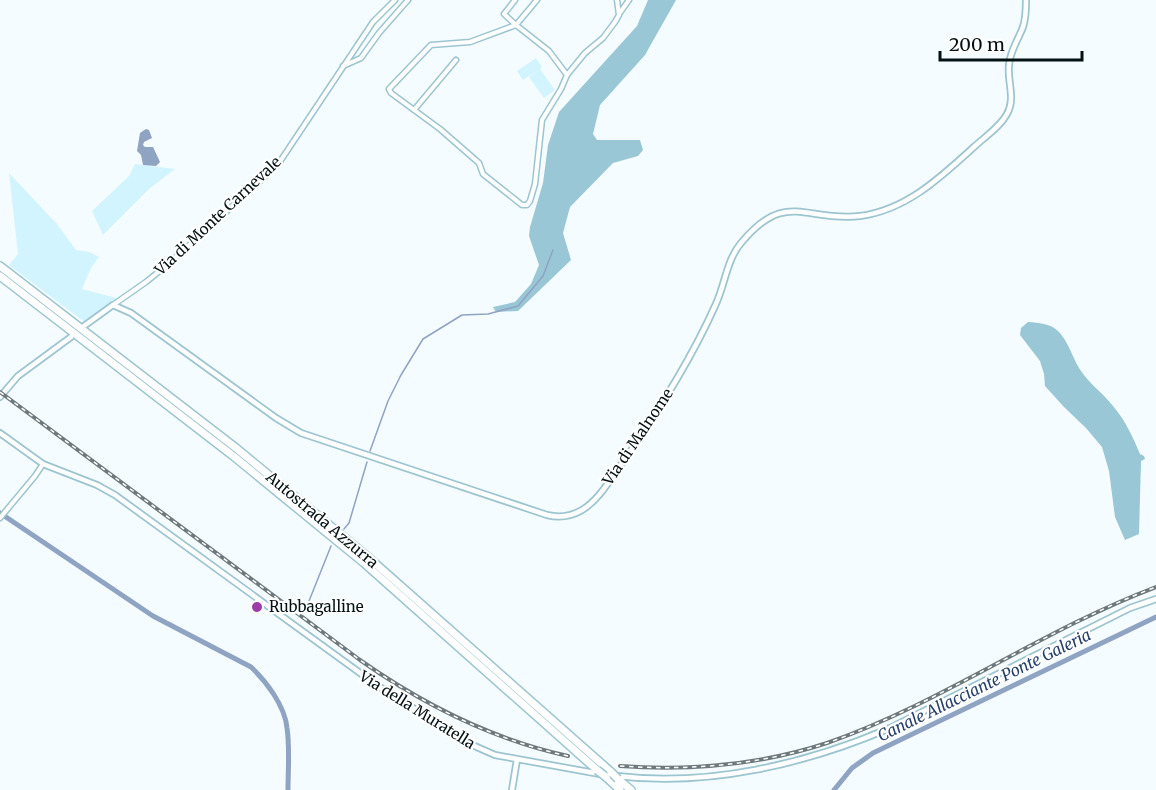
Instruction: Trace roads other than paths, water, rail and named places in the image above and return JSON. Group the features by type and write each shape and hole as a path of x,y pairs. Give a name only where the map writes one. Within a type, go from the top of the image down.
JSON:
{"highway":[{"name":"Autostrada Azzurra","path":"0,266 236,448 359,550 608,775 620,790"},
{"name":"Autostrada Azzurra","path":"0,276 232,455 364,563 597,770 618,779 631,790"}],"street":[{"name":"Via di Monte Carnevale","path":"113,304 153,276 275,169 373,22 395,0"},
{"path":"343,66 362,57 379,33 408,0"},
{"path":"515,0 504,14 549,51 567,75"},
{"path":"537,0 516,25 470,42 429,46 389,87 391,93 479,163 483,174 522,205 529,203 535,184 542,121 567,75 585,53 603,38 629,0"},
{"path":"617,0 619,15"},
{"name":"Via di Malnome","path":"113,304 131,313 276,418 308,435 547,515 559,517 571,515 584,508 603,489 651,422 687,363 715,307 736,249 761,223 771,215 786,211 847,216 870,214 887,209 912,197 938,180 1002,121 1011,104 1009,65 1013,48 1023,27 1026,0"},
{"path":"414,110 456,60"},
{"path":"84,326 113,304"},
{"path":"0,397 18,376 71,337"},
{"name":"Via della Muratella","path":"0,433 42,464 97,485 124,500 378,686 483,751 609,776 669,780 727,774 793,760 859,741 890,728 1130,609 1156,599"},
{"path":"0,518 35,476 42,464"},
{"path":"512,790 517,759"}],"waterway":[{"path":"370,451 388,401 423,339 462,315 488,314 518,306 543,276 553,250"},
{"path":"344,529 349,523 367,462"},
{"name":"Canale Allacciante Ponte Galeria","path":"0,513 153,616 251,667 263,679 283,711 288,743 288,790"},
{"path":"305,611 331,546"},
{"name":"Canale Allacciante Ponte Galeria","path":"834,790 852,768 873,753 1156,617"}],"railway":[{"path":"0,392 384,676 434,706 485,730 568,756"},
{"path":"620,766 672,768 725,765 776,757 827,743 911,708 1073,624 1156,587"}],"place":[{"name":"Rubbagalline","path":"257,607"}]}
